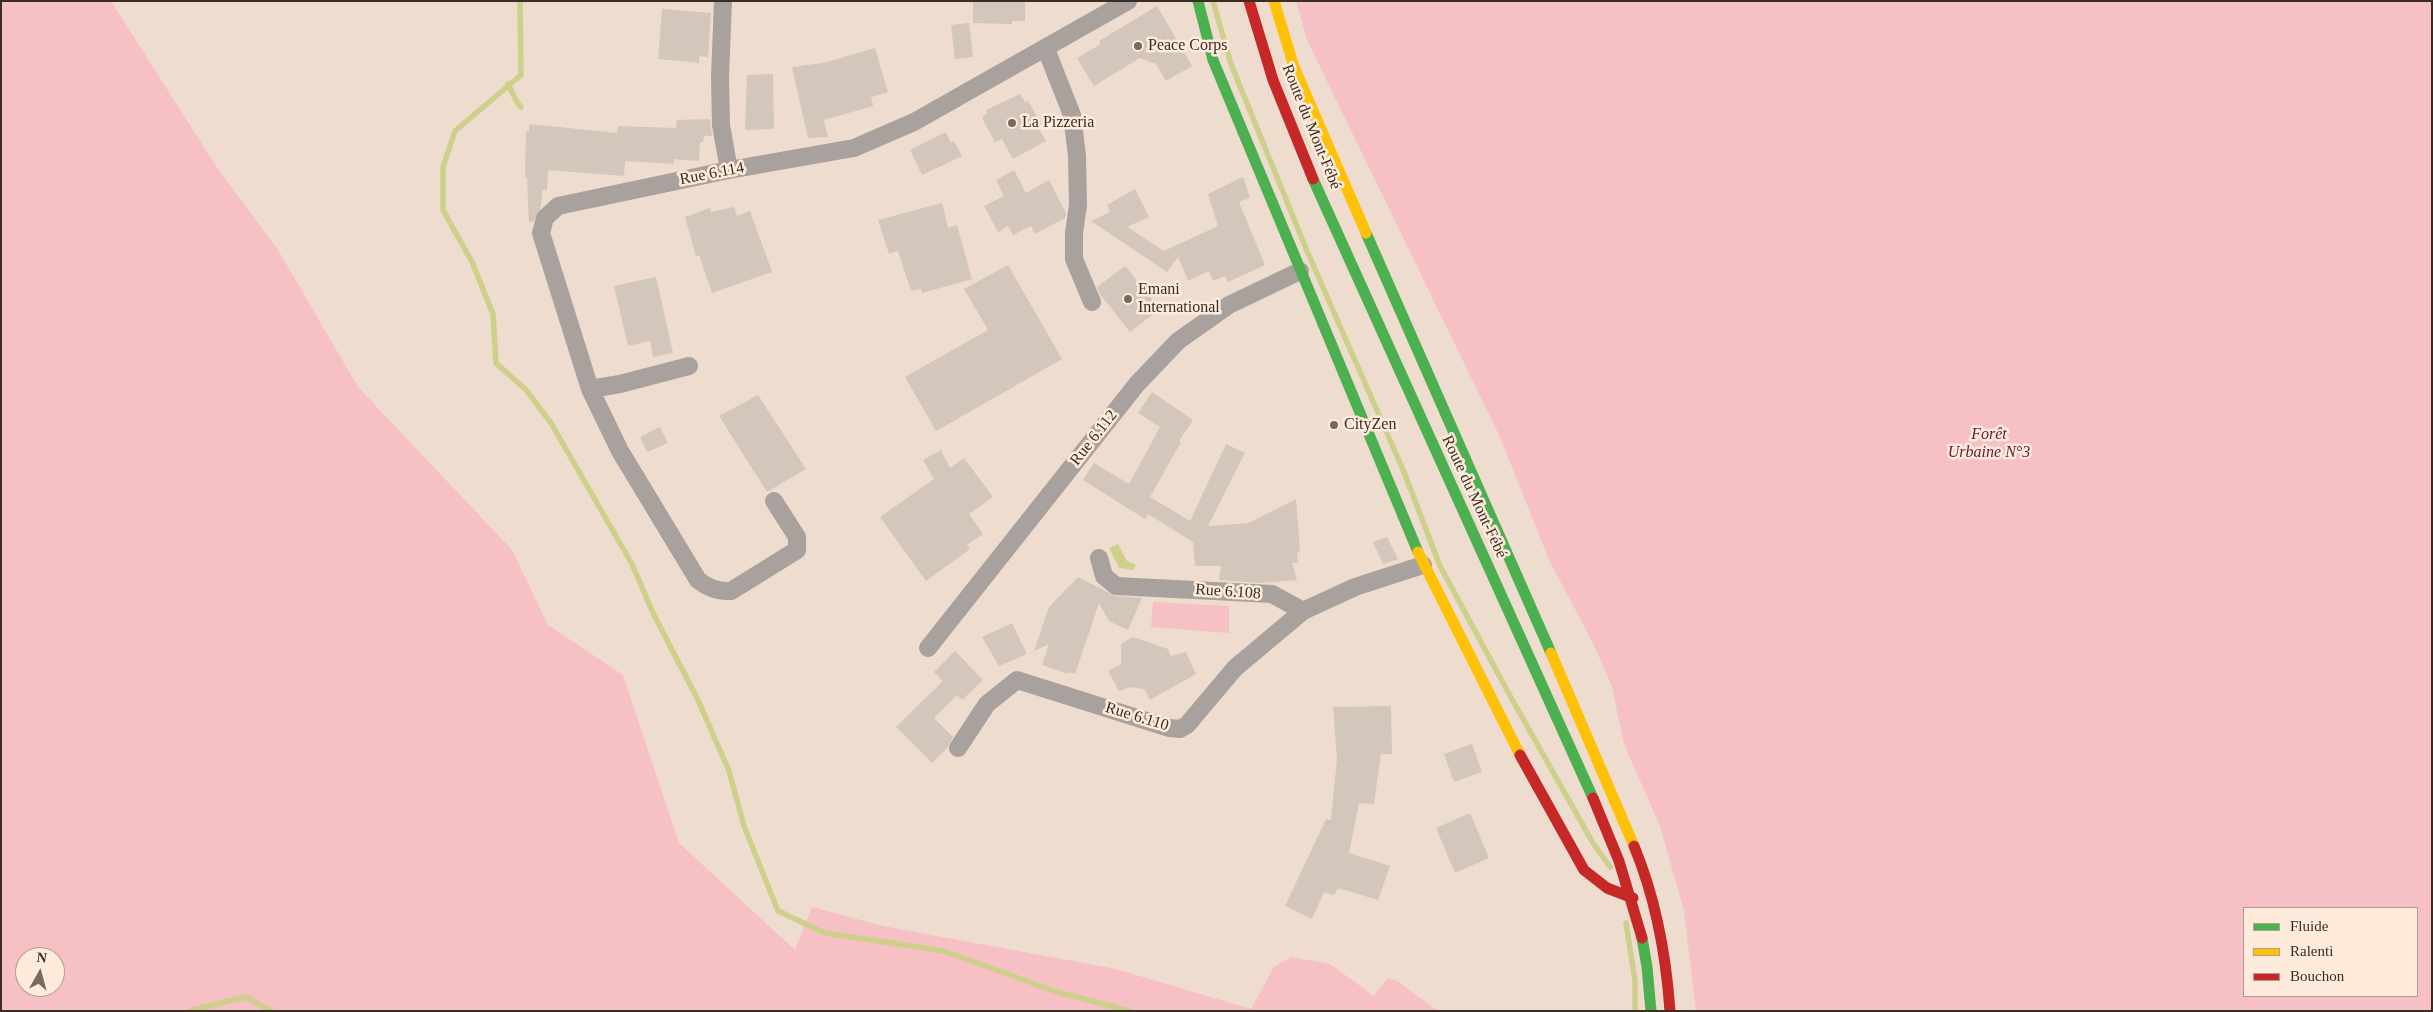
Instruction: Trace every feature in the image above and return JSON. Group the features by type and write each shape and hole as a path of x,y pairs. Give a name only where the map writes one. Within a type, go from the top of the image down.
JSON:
{"street":[{"path":"723,1 720,76 721,125 729,170"},
{"name":"Rue 6.114","path":"774,501 798,537 797,550 731,591 722,592 706,586 698,580 620,451 590,389 541,233 545,218 558,206 729,170 854,148 914,122 1128,1"},
{"path":"1198,1 1213,60 1423,565 1511,739 1584,870 1600,886 1616,894 1633,898"},
{"name":"Route du Mont-Fébé","path":"1249,1 1273,80 1322,200 1612,840 1633,898 1650,980 1651,1011"},
{"name":"Route du Mont-Fébé","path":"1274,1 1294,67 1312,111 1426,373 1602,767 1632,841 1660,925 1668,979 1670,1011"},
{"path":"1046,48 1072,115 1077,156 1078,205 1074,233 1074,259 1092,302"},
{"name":"Rue 6.112","path":"928,648 1137,384 1178,341 1229,305 1300,271"},
{"path":"590,389 620,384 689,366"},
{"name":"Rue 6.108","path":"1099,558 1104,576 1116,586 1272,594 1303,611"},
{"path":"1303,611 1355,587 1423,565"},
{"name":"Rue 6.110","path":"958,748 987,704 1017,680 1169,728 1180,729 1187,725 1235,668 1303,611"}],"green space":[{"path":"1,1 111,1 216,166 278,250 358,387 512,550 548,625 623,675 679,843 795,950 812,907 883,926 1116,969 1251,1009 1274,967 1291,957 1330,964 1374,996 1387,979 1396,980 1438,1011 1,1011"},
{"name":"Forêt Urbaine N°3","path":"1296,1 2432,1 2432,1011 1696,1011 1684,911 1660,826 1624,744 1612,687 1593,643 1550,562 1499,435 1307,40"},
{"path":"1153,602 1229,606 1229,633 1151,627"}],"shaded area":[{"path":"1118,544 1127,561 1136,565 1133,570 1119,568 1109,548"}],"building":[{"path":"973,1 1025,1 1025,21 1012,21 1012,24 973,23"},
{"name":"Peace Corps","path":"1157,6 1192,66 1166,81 1156,64 1140,58 1094,86 1077,58 1101,44 1099,41"},
{"path":"662,9 711,13 708,57 699,56 699,63 658,59"},
{"path":"969,23 973,57 955,59 951,25"},
{"path":"875,48 888,92 871,97 873,106 824,120 828,137 808,138 792,67 823,63"},
{"path":"773,74 774,129 745,130 747,75"},
{"name":"La Pizzeria","path":"1020,94 1025,102 1028,101 1043,127 1039,129 1046,141 1013,159 1002,139 995,142 982,118 987,113 986,110"},
{"path":"710,119 712,136 704,136 703,142 700,142 699,161 674,159 674,164 625,161 624,176 548,170 547,190 542,190 541,208 533,222 529,222 527,178 525,178 526,131 529,131 529,124 617,133 618,126 676,128 677,120"},
{"path":"946,132 951,143 954,141 962,156 922,175 910,150"},
{"path":"1014,170 1026,193 1049,180 1066,213 1065,218 1035,234 1031,226 1013,235 1008,226 998,232 984,206 1004,196 996,180"},
{"path":"1243,177 1250,198 1239,202 1265,265 1228,282 1225,276 1213,281 1209,271 1188,281 1178,257 1167,272 1091,221 1110,212 1107,205 1135,189 1149,217 1127,227 1164,251 1218,226 1208,194"},
{"path":"942,203 948,228 957,225 972,279 922,293 921,289 911,291 898,251 889,254 878,220"},
{"path":"734,207 737,216 750,211 772,272 712,293 699,255 696,256 685,217 710,208 711,212"},
{"path":"1008,265 1062,359 936,431 905,377 988,330 964,289"},
{"name":"Emani International","path":"1125,266 1160,309 1130,332 1100,294 1097,287"},
{"path":"656,277 673,353 653,357 650,341 628,346 614,286"},
{"path":"1152,392 1193,420 1179,441 1181,442 1150,497 1190,521 1226,444 1245,453 1208,526 1249,523 1296,499 1300,551 1297,552 1298,563 1292,563 1297,580 1260,583 1219,580 1221,566 1195,566 1193,542 1148,514 1145,519 1083,480 1094,463 1129,484 1160,427 1138,413"},
{"path":"758,395 806,469 767,492 719,416"},
{"path":"660,427 668,443 647,452 640,437"},
{"path":"941,450 950,468 964,458 993,497 969,514 983,534 967,545 970,549 926,581 880,517 934,479 923,460"},
{"path":"1387,537 1398,559 1383,564 1373,542"},
{"path":"1078,577 1115,596 1142,598 1128,630 1109,621 1099,603 1075,674 1069,672 1068,674 1042,665 1049,644 1034,651 1049,607"},
{"path":"1012,623 1027,654 999,666 982,637"},
{"path":"1133,637 1168,649 1171,656 1186,652 1196,674 1150,700 1144,689 1130,687 1119,691 1108,671 1121,664 1121,644"},
{"path":"955,651 983,680 962,700 957,695 934,718 953,737 947,748 932,763 896,727 943,681 934,672"},
{"path":"1391,706 1392,754 1381,754 1374,804 1359,803 1349,853 1390,866 1378,900 1338,888 1334,895 1324,892 1312,919 1285,906 1326,819 1331,820 1337,759 1333,707"},
{"path":"1472,744 1482,772 1454,782 1444,754"},
{"path":"1470,813 1489,858 1455,873 1436,828"}],"waterway":[{"path":"520,1 521,75 455,131 443,167 443,210 472,262 493,314 496,363 526,390 551,423 632,564 653,613 698,700 729,771 744,826 778,911 825,933 944,951 1054,991 1129,1011"},
{"path":"1213,1 1231,64 1307,251 1404,472 1440,566 1593,843 1610,867"},
{"path":"508,84 521,107"},
{"path":"1626,923 1635,981 1635,1011"},
{"path":"189,1011 246,997 271,1011"}],"traffic: fast":[{"path":"1198,1 1213,60 1418,552"},
{"path":"1313,179 1593,798"},
{"path":"1366,233 1551,653"},
{"path":"1642,938 1651,1011"}],"traffic: slow":[{"path":"1274,1 1294,67 1366,233"},
{"path":"1418,552 1520,755"},
{"path":"1551,653 1634,846"}],"traffic: jam":[{"path":"1249,1 1273,80 1313,179"},
{"path":"1520,755 1584,870 1607,888 1633,898"},
{"path":"1593,798 1619,861 1642,938"},
{"path":"1634,846 1642,866 1659,927 1670,1011"}],"place":[{"name":"Peace Corps","path":"1138,46"},
{"name":"La Pizzeria","path":"1012,123"},
{"name":"Emani International","path":"1128,299"},
{"name":"CityZen","path":"1334,425"}]}
